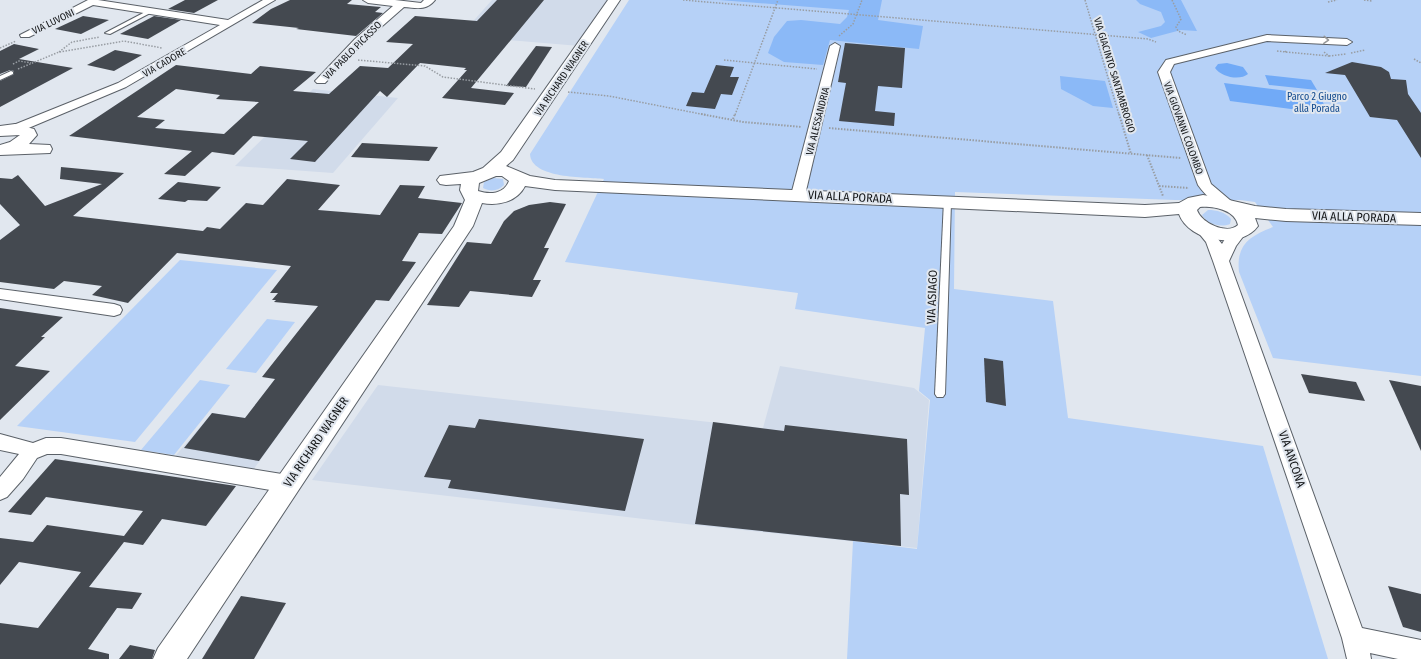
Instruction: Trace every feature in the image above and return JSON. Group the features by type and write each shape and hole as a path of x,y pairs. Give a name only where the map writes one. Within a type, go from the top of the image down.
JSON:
{"street":[{"name":"VIA CADORE","path":"18,132 52,115 122,85 230,23 266,0"},
{"path":"368,0 401,4 426,3"},
{"name":"VIA RICHARD WAGNER","path":"170,659 463,226 472,208 476,183 501,164 614,0"},
{"name":"VIA LUVONI","path":"25,35 92,2 230,23"},
{"name":"VIA PABLO PICASSO","path":"321,81 358,41 401,4"},
{"path":"1276,37 1302,36 1307,34 1307,32"},
{"name":"VIA GIOVANNI COLOMBO","path":"1197,205 1195,159 1164,72 1170,62 1239,44 1276,37 1347,42"},
{"name":"VIA ALESSANDRIA","path":"798,195 835,46"},
{"path":"2,150 44,149 34,144 18,132"},
{"path":"476,183 484,199 504,196 517,186 514,175 507,164 507,156"},
{"name":"VIA ALLA PORADA","path":"476,183 498,171 514,175 528,181 556,185 1145,211 1197,205 1212,201 1255,212 1286,215 1421,219"},
{"name":"VIA ALLA PORADA","path":"504,196 538,187 556,185"},
{"name":"VIA RICHARD WAGNER","path":"463,226 480,208 504,196"},
{"path":"1197,205 1216,233 1242,232"},
{"name":"VIA ANCONA","path":"1197,205 1221,260 1357,648"},
{"path":"1221,260 1226,250 1248,226 1246,218 1230,206"},
{"name":"VIA ALLA PORADA","path":"1242,232 1286,215"},
{"path":"0,294 114,310"},
{"path":"0,442 26,448 29,453 27,460 21,468 0,491"},
{"path":"29,453 46,446 61,446 288,484"},
{"path":"1357,648 1421,652"}],"lane":[{"path":"107,35 151,11"},
{"path":"0,78 11,73"},
{"name":"VIA ASIAGO","path":"940,394 947,202"}],"path":[{"path":"683,0 1148,39 1156,42"},
{"path":"733,119 778,0"},
{"path":"835,46 838,37 853,24 858,15 862,0"},
{"name":"VIA GIACINTO SANTAMBROGIO","path":"1085,0 1131,154"},
{"path":"1172,0 1181,20 1176,27 1178,31 1187,34"},
{"path":"1328,2 1337,0"},
{"path":"1364,0 1372,1"},
{"path":"59,52 61,48 77,40 107,35"},
{"path":"11,73 59,52 124,41 168,49"},
{"path":"342,59 425,66 442,76 495,83 499,86 610,96 733,119 793,127 815,127 1195,159"},
{"path":"1414,59 1421,63"},
{"path":"724,60 829,71"},
{"path":"1147,155 1163,198"},
{"path":"1159,186 1197,205"}],"shaded area":[{"path":"492,0 610,0 580,46 460,36"},
{"path":"719,0 882,0 878,20 923,26 919,49 830,40 823,65 784,62 768,53 774,37 787,21 801,20 840,24 847,17 849,10"},
{"path":"1136,0 1181,0 1197,31 1181,30 1151,38 1138,32 1161,26 1165,22 1161,12 1140,4"},
{"path":"1227,63 1243,67 1248,74 1236,78 1226,76 1215,68 1218,64"},
{"path":"1265,75 1311,80 1317,90 1269,85"},
{"path":"1060,76 1105,81 1113,108 1093,106 1061,89"},
{"path":"1224,83 1319,95 1329,114 1230,101"},
{"path":"313,89 398,98 333,173 235,166"},
{"path":"780,366 914,388 929,400 917,548 695,525 312,480 378,385 763,428"},
{"path":"212,413 286,424 251,473 172,460"}],"green space":[{"name":"Parco 2 Giugno alla Porada","path":"629,0 1421,0 1421,376 1273,358 1239,272 1242,248 1251,238 1273,227 1255,202 1240,200 1175,200 955,192 954,289 1053,301 1068,418 1263,446 1328,659 847,659 853,541 917,549 930,400 919,391 925,328 795,309 798,293 565,262 604,179 573,177 549,172 539,168 533,162 530,154"},
{"path":"493,178 503,179 504,185 500,189 494,190 483,188 484,182"},
{"path":"1208,210 1223,213 1231,219 1230,224 1222,226 1210,223 1202,215"},
{"path":"180,260 277,270 135,442 17,426"},
{"path":"267,319 295,322 256,373 226,369"},
{"path":"200,380 230,385 174,455 141,450"}],"building":[{"path":"185,0 218,0 194,13 168,9"},
{"path":"290,0 352,0 347,4 381,7 375,12 383,13 356,36 252,23 271,9"},
{"path":"497,0 544,0 471,88 514,93 505,105 442,98 467,70 464,70 466,68 420,63 387,97 380,91 315,162 290,159 308,141 253,136 234,155 212,152 185,176 164,174 192,151 69,136 176,65 251,74 260,66 316,72 293,91 329,94 360,66 388,68 413,44 386,42 415,16 477,21","holes":["176,89 220,95 216,99 259,102 224,134 155,128 165,120 137,117"]},
{"path":"83,16 109,20 81,34 55,29"},
{"path":"154,16 181,20 148,39 120,34"},
{"path":"845,43 905,48 902,88 878,86 875,111 895,113 894,126 839,121 846,83 838,82"},
{"path":"14,44 39,49 19,59 73,68 0,107 0,81 14,74 14,71 10,70 0,74 0,51"},
{"path":"536,46 552,47 526,87 506,86"},
{"path":"115,50 142,55 114,71 87,65"},
{"path":"1352,62 1381,67 1389,72 1391,79 1406,80 1408,94 1421,113 1421,158 1397,120 1370,117 1345,75 1325,73"},
{"path":"716,65 734,67 730,77 739,77 732,95 721,94 715,109 686,106 692,92 704,93"},
{"path":"362,143 438,147 429,161 351,157"},
{"path":"61,167 124,173 73,216 203,231 207,227 220,229 246,203 263,205 287,179 340,185 318,210 380,215 400,185 425,186 418,198 462,203 442,234 419,233 402,261 416,262 389,301 376,300 259,461 184,448 212,413 245,418 275,379 262,377 318,306 274,302 276,300 272,300 278,293 270,293 291,266 177,253 128,303 92,295 102,286 64,281 54,289 0,282 0,240 20,225 0,204 0,178 12,179 18,175 45,206 102,184 60,179"},
{"path":"178,182 221,187 207,201 188,200 185,202 158,199"},
{"path":"550,202 566,204 544,248 549,248 533,280 541,280 532,297 470,291 459,307 427,305 467,242 491,244 504,221 514,211 529,205"},
{"path":"0,308 63,317 41,337 45,337 15,366 50,371 0,420"},
{"path":"984,358 1003,361 1006,406 986,402"},
{"path":"1301,374 1356,382 1365,401 1309,393"},
{"path":"1389,380 1421,386 1421,451"},
{"path":"479,419 644,439 625,511 448,488 451,480 424,477 449,425 475,428"},
{"path":"713,422 784,431 785,425 907,439 909,495 900,494 901,546 695,524"},
{"path":"55,459 236,486 206,526 162,519 143,545 124,542 89,587 142,593 132,609 117,608 88,649 109,654 109,659 0,659 0,623 38,628 81,572 19,562 0,585 0,538 33,542 47,525 124,536 143,511 46,497 31,515 8,512"},
{"path":"1388,586 1421,594 1421,632 1403,627"},
{"path":"241,596 286,603 254,659 202,659"},
{"path":"130,645 155,650 152,659 119,659"}]}
